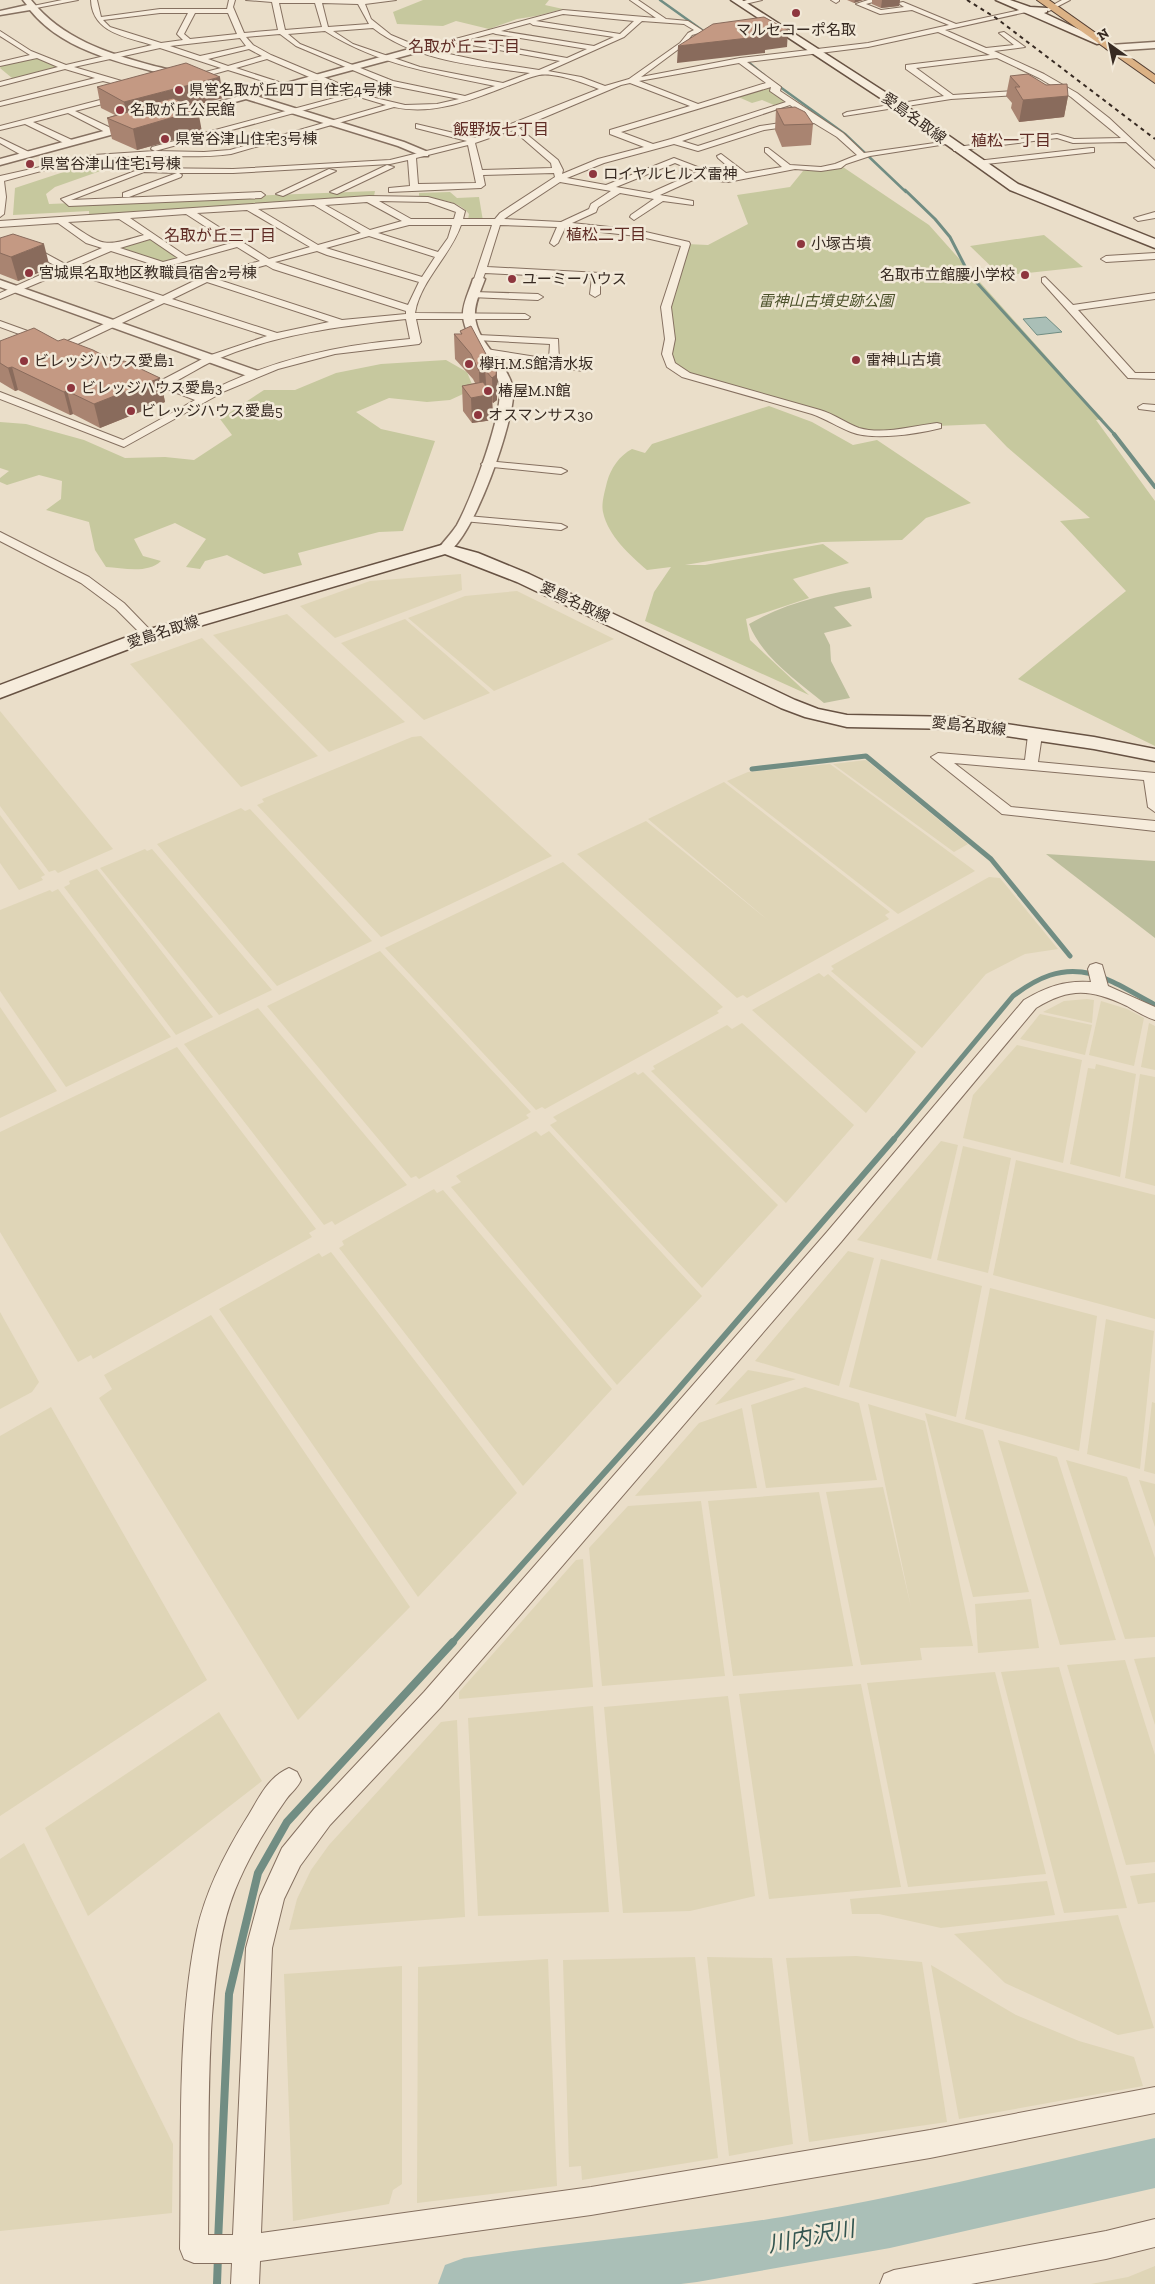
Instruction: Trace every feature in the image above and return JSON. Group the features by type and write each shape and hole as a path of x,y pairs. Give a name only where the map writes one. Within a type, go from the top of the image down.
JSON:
{"highway":[{"path":"1055,5 1155,80"},
{"path":"1055,5 1110,46 1155,74"}],"main road":[{"path":"1001,0 1029,10 1110,46"},
{"name":"愛島名取線","path":"739,2 898,106 1014,187 1036,198 1155,244"},
{"path":"1029,10 1055,5"},
{"name":"愛島名取線","path":"0,692 149,635 445,549 472,557 523,578 812,714 847,722 960,723 1155,755"}],"street":[{"path":"0,13 29,3 75,0"},
{"path":"94,0 95,12 108,28 282,86"},
{"path":"232,0 231,11 240,35 250,47 268,57 356,94 393,105 418,108 437,106 470,98 540,72 622,36 640,19"},
{"path":"249,0 393,0"},
{"path":"633,0 666,21"},
{"path":"739,2 760,0"},
{"path":"877,0 859,4 880,12 911,8"},
{"path":"894,0 956,26"},
{"path":"274,1 282,32 298,45 409,88 470,98"},
{"path":"318,1 322,21 326,29 341,40 386,58 441,75 505,85"},
{"path":"360,1 371,26 388,37 421,50 449,58 574,78 606,89"},
{"path":"29,3 63,35 84,46 209,85"},
{"path":"626,6 645,8"},
{"path":"474,141 481,185 414,190 329,192 409,159 474,141 514,127 630,81 740,60 868,44 1029,10"},
{"path":"190,42 180,34 193,11"},
{"path":"99,19 142,12 231,11"},
{"path":"0,162 563,12 686,22 700,31"},
{"path":"525,22 622,36"},
{"path":"755,25 773,23"},
{"path":"0,84 8,78 70,67 162,46 240,35 371,26"},
{"path":"630,81 682,44 690,34 709,30"},
{"path":"939,30 1029,69 1063,88 1090,107 1155,166"},
{"path":"490,31 594,48"},
{"path":"0,33 9,41 38,56 144,90 0,128"},
{"path":"984,50 1021,47 1002,33"},
{"path":"455,40 568,60"},
{"path":"0,43 9,41"},
{"path":"1110,46 1155,45"},
{"path":"201,58 250,47"},
{"path":"0,64 38,56"},
{"path":"951,97 909,67 998,56"},
{"path":"172,84 268,57"},
{"path":"740,60 778,88 773,89 790,103 840,135 865,155"},
{"path":"0,104 105,78"},
{"path":"630,81 763,128"},
{"path":"652,148 613,132 771,84"},
{"path":"324,93 342,88"},
{"path":"1051,90 1063,88"},
{"path":"228,90 401,144 425,154"},
{"path":"847,114 951,97 1038,92"},
{"path":"138,154 356,94"},
{"path":"260,111 296,101"},
{"path":"445,549 452,542 467,519 487,464 508,393 505,380 478,338 469,316 497,223 503,215 559,174 652,148 790,103"},
{"path":"277,336 64,267 40,256 16,237 0,219 1,178 83,160 138,154 204,156 218,154 334,124 393,105"},
{"path":"68,110 112,132"},
{"path":"674,141 698,149 763,128 815,120"},
{"path":"26,121 71,143"},
{"path":"419,126 474,141"},
{"path":"514,127 556,162 559,174"},
{"path":"609,187 674,160 680,160 720,179 802,166 821,169 838,166 865,155 1057,136 1073,141 1131,143"},
{"path":"0,140 28,155"},
{"path":"978,163 1131,143"},
{"path":"768,150 788,168"},
{"path":"721,156 744,176"},
{"path":"306,193 69,203 65,199 143,170 186,172 287,169 344,166 409,159"},
{"path":"409,159 414,190"},
{"path":"280,194 344,166"},
{"path":"264,178 287,169"},
{"path":"207,181 233,171"},
{"path":"111,200 186,172"},
{"path":"479,172 559,174 609,187 690,203"},
{"path":"651,196 704,172"},
{"path":"224,196 248,185"},
{"path":"165,198 190,188"},
{"path":"554,243 562,225 593,210 594,206 620,189"},
{"path":"634,218 661,198"},
{"path":"0,219 60,220 369,199 413,199 444,202 461,211 458,223 441,256 424,281 411,312 416,342 337,350 278,365 254,374 124,444 0,395"},
{"path":"369,199 409,222"},
{"path":"314,202 368,233 441,256"},
{"path":"248,207 318,248 424,281"},
{"path":"187,212 276,267 411,312"},
{"path":"1138,218 1155,215"},
{"path":"121,216 184,258"},
{"path":"544,223 556,216"},
{"path":"60,220 88,241 342,323"},
{"path":"63,347 206,279 409,222 544,223 562,225 587,232 637,233 686,244 666,307 670,338 667,354 671,366 686,375 722,387 816,412 834,418 856,430 876,434 937,426"},
{"path":"0,296 110,248 152,236"},
{"path":"163,265 237,244"},
{"path":"1106,259 1155,256"},
{"path":"543,273 546,260"},
{"path":"480,275 598,271 595,294"},
{"path":"1045,280 1132,376 1155,376"},
{"path":"0,283 254,374"},
{"path":"474,295 538,297"},
{"path":"1072,309 1091,303 1155,296"},
{"path":"163,384 212,358 277,336 342,323 411,312 525,318"},
{"path":"0,324 81,354"},
{"path":"17,344 34,337"},
{"path":"478,338 555,341 554,363"},
{"path":"486,352 583,368"},
{"path":"145,377 205,400"},
{"path":"1143,407 1155,408"},
{"path":"487,464 561,471"},
{"path":"467,519 560,527"},
{"path":"0,536 85,580 120,606 149,635"},
{"path":"1031,764 1035,735"},
{"path":"1155,807 1151,776 933,754 1007,811 1155,826"},
{"path":"235,2260 253,2052 259,1948 272,1896 291,1857 322,1817 432,1700 821,1252 1030,1004 1053,991 1078,987 1098,979 1155,1014"},
{"path":"289,1780 278,1790 242,1848 224,1887 210,1928 202,1972 196,2060 194,2249 235,2260 930,2144 1155,2100"},
{"path":"894,2284 1106,2245 1155,2233"}],"shaded area":[{"path":"1046,317 1062,332 1037,335 1023,319"},
{"path":"461,574 462,590 335,638 300,606 370,581"},
{"path":"517,591 614,639 494,691 408,618 465,596"},
{"path":"287,614 405,722 329,752 213,635"},
{"path":"405,619 490,693 424,720 341,643"},
{"path":"202,638 318,756 241,787 130,664"},
{"path":"0,711 113,849 58,873 55,870 49,872 0,806"},
{"path":"421,736 552,856 381,937 257,805 264,802 262,799 412,737"},
{"path":"866,760 968,844 954,852 833,764"},
{"path":"830,764 975,871 898,914 727,781 748,772"},
{"path":"724,782 890,912 885,915 889,919 747,998 743,995 737,998 577,854 646,821 769,921 648,819"},
{"path":"241,808 245,811 250,809 372,941 277,986 157,844"},
{"path":"0,815 45,875 41,877 43,880 19,890 0,863"},
{"path":"145,849 147,851 152,849 272,990 219,1015 100,868"},
{"path":"563,862 723,1007 717,1011 719,1013 545,1109 542,1107 536,1110 385,948"},
{"path":"97,869 213,1017 176,1035 64,887 70,884 69,881"},
{"path":"989,877 1000,878 1058,949 1025,954 986,974 922,1048 831,971 834,969 831,966"},
{"path":"58,889 171,1037 66,1087 0,991 0,910 50,890 52,892"},
{"path":"380,951 531,1112 526,1115 529,1118 419,1179 416,1176 411,1178 267,1006"},
{"path":"819,973 824,977 828,974 916,1052 866,1113 752,1010"},
{"path":"1094,1000 1092,1023 1043,1012 1064,1001"},
{"path":"1101,1001 1127,1009 1144,1018 1134,1066 1089,1055"},
{"path":"0,1007 57,1091 0,1118"},
{"path":"258,1008 407,1185 335,1225 332,1221 324,1225 184,1044"},
{"path":"1040,1014 1092,1025 1085,1055 1020,1039"},
{"path":"742,1023 854,1125 786,1203 651,1071 655,1069 653,1066 727,1025 732,1029"},
{"path":"1149,1023 1155,1026 1155,1070 1141,1067"},
{"path":"1017,1045 1082,1060 1063,1163 963,1138 973,1095"},
{"path":"177,1047 316,1229 309,1233 312,1237 93,1359 91,1355 78,1362 0,1232 0,1132"},
{"path":"1096,1064 1136,1074 1120,1177 1070,1164 1088,1068 1095,1069"},
{"path":"635,1072 638,1075 643,1072 778,1205 702,1288 550,1125 557,1121 553,1117"},
{"path":"1140,1074 1155,1077 1155,1186 1125,1178"},
{"path":"536,1131 541,1136 549,1131 702,1296 617,1385 451,1187 461,1182 456,1176"},
{"path":"941,1141 958,1145 931,1259 857,1240"},
{"path":"963,1146 1011,1158 988,1273 937,1260"},
{"path":"1016,1160 1155,1195 1155,1319 993,1275"},
{"path":"434,1189 437,1193 443,1190 612,1389 523,1486 339,1248 344,1245 342,1241"},
{"path":"848,1251 874,1258 839,1386 755,1361"},
{"path":"331,1252 517,1493 418,1597 219,1309 319,1253 322,1257"},
{"path":"881,1259 982,1286 956,1417 849,1387"},
{"path":"990,1288 1097,1316 1079,1451 965,1419"},
{"path":"0,1312 39,1382 32,1392 0,1409"},
{"path":"211,1315 410,1607 298,1720 99,1398 112,1389 104,1375"},
{"path":"1106,1319 1154,1331 1140,1469 1087,1454"},
{"path":"748,1370 796,1379 715,1405"},
{"path":"805,1387 859,1403 877,1480 766,1488 751,1405"},
{"path":"1152,1402 1155,1403 1155,1474 1144,1471"},
{"path":"868,1404 925,1421 973,1646 920,1648 922,1660 861,1665 826,1492 883,1487 911,1607"},
{"path":"51,1407 207,1680 0,1816 0,1436"},
{"path":"742,1408 757,1488 635,1496 699,1423"},
{"path":"925,1413 983,1430 1029,1592 973,1597"},
{"path":"998,1440 1057,1457 1116,1640 1060,1645"},
{"path":"1066,1460 1127,1477 1155,1558 1155,1637 1125,1639"},
{"path":"1139,1480 1155,1484 1155,1527"},
{"path":"819,1492 853,1666 733,1676 708,1501"},
{"path":"701,1501 725,1676 602,1686 589,1548 628,1506"},
{"path":"583,1559 593,1687 459,1699 459,1692 576,1560"},
{"path":"1031,1599 1039,1648 978,1653 975,1604"},
{"path":"1155,1657 1155,1725 1134,1659"},
{"path":"1125,1660 1155,1755 1155,1862 1126,1865 1067,1665"},
{"path":"1059,1667 1127,1908 1064,1913 1001,1672"},
{"path":"995,1672 1046,1874 908,1887 867,1683"},
{"path":"861,1684 901,1887 769,1899 739,1694"},
{"path":"728,1696 755,1896 690,1911 623,1913 604,1707"},
{"path":"593,1706 609,1912 478,1916 468,1718"},
{"path":"219,1712 262,1781 88,1916 45,1828"},
{"path":"457,1720 465,1917 289,1930 297,1899 311,1870 329,1845 441,1722"},
{"path":"24,1843 173,2144 172,2213 0,2231 0,1859"},
{"path":"1155,1873 1155,1902 1138,1904 1130,1876"},
{"path":"1047,1881 1055,1915 941,1928 879,1914 852,1914 850,1899"},
{"path":"1118,1915 1154,2028 1118,2035 1005,1983 954,1934"},
{"path":"856,1956 922,1962 947,2122 809,2142 786,1958"},
{"path":"695,1957 718,2158 582,2180 581,2166 569,2167 563,1960"},
{"path":"707,1957 772,1958 793,2144 729,2156"},
{"path":"548,1959 557,2186 417,2203 418,1967"},
{"path":"931,1965 1016,2015 1079,2041 1134,2057 1143,2086 959,2119"},
{"path":"402,1966 402,2184 393,2190 389,2204 293,2221 284,1974"},
{"path":"1155,2266 1155,2284 1091,2284 1128,2277"}],"green space":[{"path":"423,0 549,0 545,5 563,9 517,19 489,29 456,21 443,26 397,24 393,12"},
{"path":"38,58 63,66 17,78 12,78 0,68 2,65"},
{"path":"772,85 792,100 774,105 762,100 752,103 736,96"},
{"path":"88,164 107,165 106,169 55,187 46,194 49,204 375,191 374,196 89,216 89,211 13,215 15,188"},
{"name":"雷神山古墳史跡公園","path":"843,167 929,225 1062,374 1076,393 1103,419 1096,420 1155,501 1155,746 1018,679 1126,591 1060,521 1090,518 1007,447 985,424 937,426 876,434 816,412 686,375 667,354 666,307 686,244 708,245 748,224 737,195 790,187 803,171"},
{"path":"450,192 457,198 479,197 483,221 468,220 469,214 459,205 419,197 419,193"},
{"path":"1044,235 1083,267 1001,276 970,246"},
{"path":"153,240 179,258 161,262 118,248"},
{"path":"446,360 467,372 474,389 450,400 427,402 389,398 356,412 381,429 435,441 403,531 379,532 298,553 302,565 264,574 227,555 205,561 200,569 186,567 206,539 175,523 134,539 143,556 161,561 156,565 142,569 106,567 95,550 89,522 46,510 61,499 62,481 39,475 7,485 0,482 0,478 9,471 0,468 0,422 26,424 84,440 125,458 165,457 194,460 232,435 220,419 264,390 295,390 336,373 381,364"},
{"path":"769,406 812,422 853,445 877,440 971,503 926,518 902,540 822,542 685,565 705,565 823,544 849,563 793,579 809,598 746,619 750,640 809,695 645,621 654,592 671,567 647,570 615,537 603,512 605,489 613,467 627,452 632,449 645,453 652,444"},
{"path":"870,587 872,598 834,607 852,626 824,633 830,645 831,661 850,698 824,703 791,677 771,657 762,647 749,624 777,610 807,600"},
{"path":"1046,854 1155,861 1155,938"}],"building":[{"path":"764,17 788,30 762,34 766,36 678,46 713,24"},
{"path":"186,63 220,77 124,102 97,87"},
{"path":"1028,74 1046,85 1067,84 1068,96 1023,100 1015,87 1020,87 1010,76"},
{"path":"173,98 198,110 133,129 107,118 139,109 136,108"},
{"path":"795,107 805,112 813,124 784,125 776,109"},
{"path":"13,234 44,244 11,257 0,253 0,238"},
{"path":"471,326 487,356 497,366 496,375 492,378 485,370 479,371 471,354 454,334 462,334 460,331"},
{"path":"34,328 58,341 64,339 93,350 118,363 124,361 160,378 94,404 0,363 0,341"},
{"path":"483,382 492,394 471,398 462,386"}],"waterway":[{"path":"660,0 709,35"},
{"path":"747,61 764,75"},
{"path":"776,84 845,134 906,192"},
{"path":"905,190 935,219 950,237 969,274 1115,435"},
{"path":"1114,434 1155,487"},
{"path":"752,769 866,756 991,859 1070,956"},
{"path":"893,1140 1013,996 1033,983 1051,975 1084,972 1117,984 1155,1005"},
{"path":"452,1643 656,1415 894,1139"},
{"path":"218,2242 229,1994 258,1873 287,1822 453,1642"},
{"name":"川内沢川","path":"464,2284 697,2256 837,2233 1155,2163"},
{"path":"217,2284 218,2256"}],"railway":[{"path":"967,0 996,18 1155,139"}],"place":[{"name":"マルセコーポ名取","path":"796,13"},
{"name":"県営名取が丘四丁目住宅4号棟","path":"179,90"},
{"name":"名取が丘公民館","path":"120,110"},
{"name":"県営谷津山住宅3号棟","path":"165,139"},
{"name":"県営谷津山住宅1号棟","path":"30,164"},
{"name":"ロイヤルヒルズ雷神","path":"593,174"},
{"name":"小塚古墳","path":"801,244"},
{"name":"宮城県名取地区教職員宿舎2号棟","path":"29,273"},
{"name":"名取市立館腰小学校","path":"1025,275"},
{"name":"ユーミーハウス","path":"512,279"},
{"name":"雷神山古墳","path":"856,360"},
{"name":"ビレッジハウス愛島1","path":"24,361"},
{"name":"欅H.M.S館清水坂","path":"469,364"},
{"name":"ビレッジハウス愛島3","path":"71,388"},
{"name":"椿屋M.N館","path":"488,391"},
{"name":"ビレッジハウス愛島5","path":"131,411"},
{"name":"オスマンサス30","path":"478,415"}],"district":[{"name":"名取が丘二丁目","path":"464,46"},
{"name":"飯野坂七丁目","path":"501,129"},
{"name":"植松一丁目","path":"1011,140"},
{"name":"植松二丁目","path":"606,234"},
{"name":"名取が丘三丁目","path":"220,235"}]}
